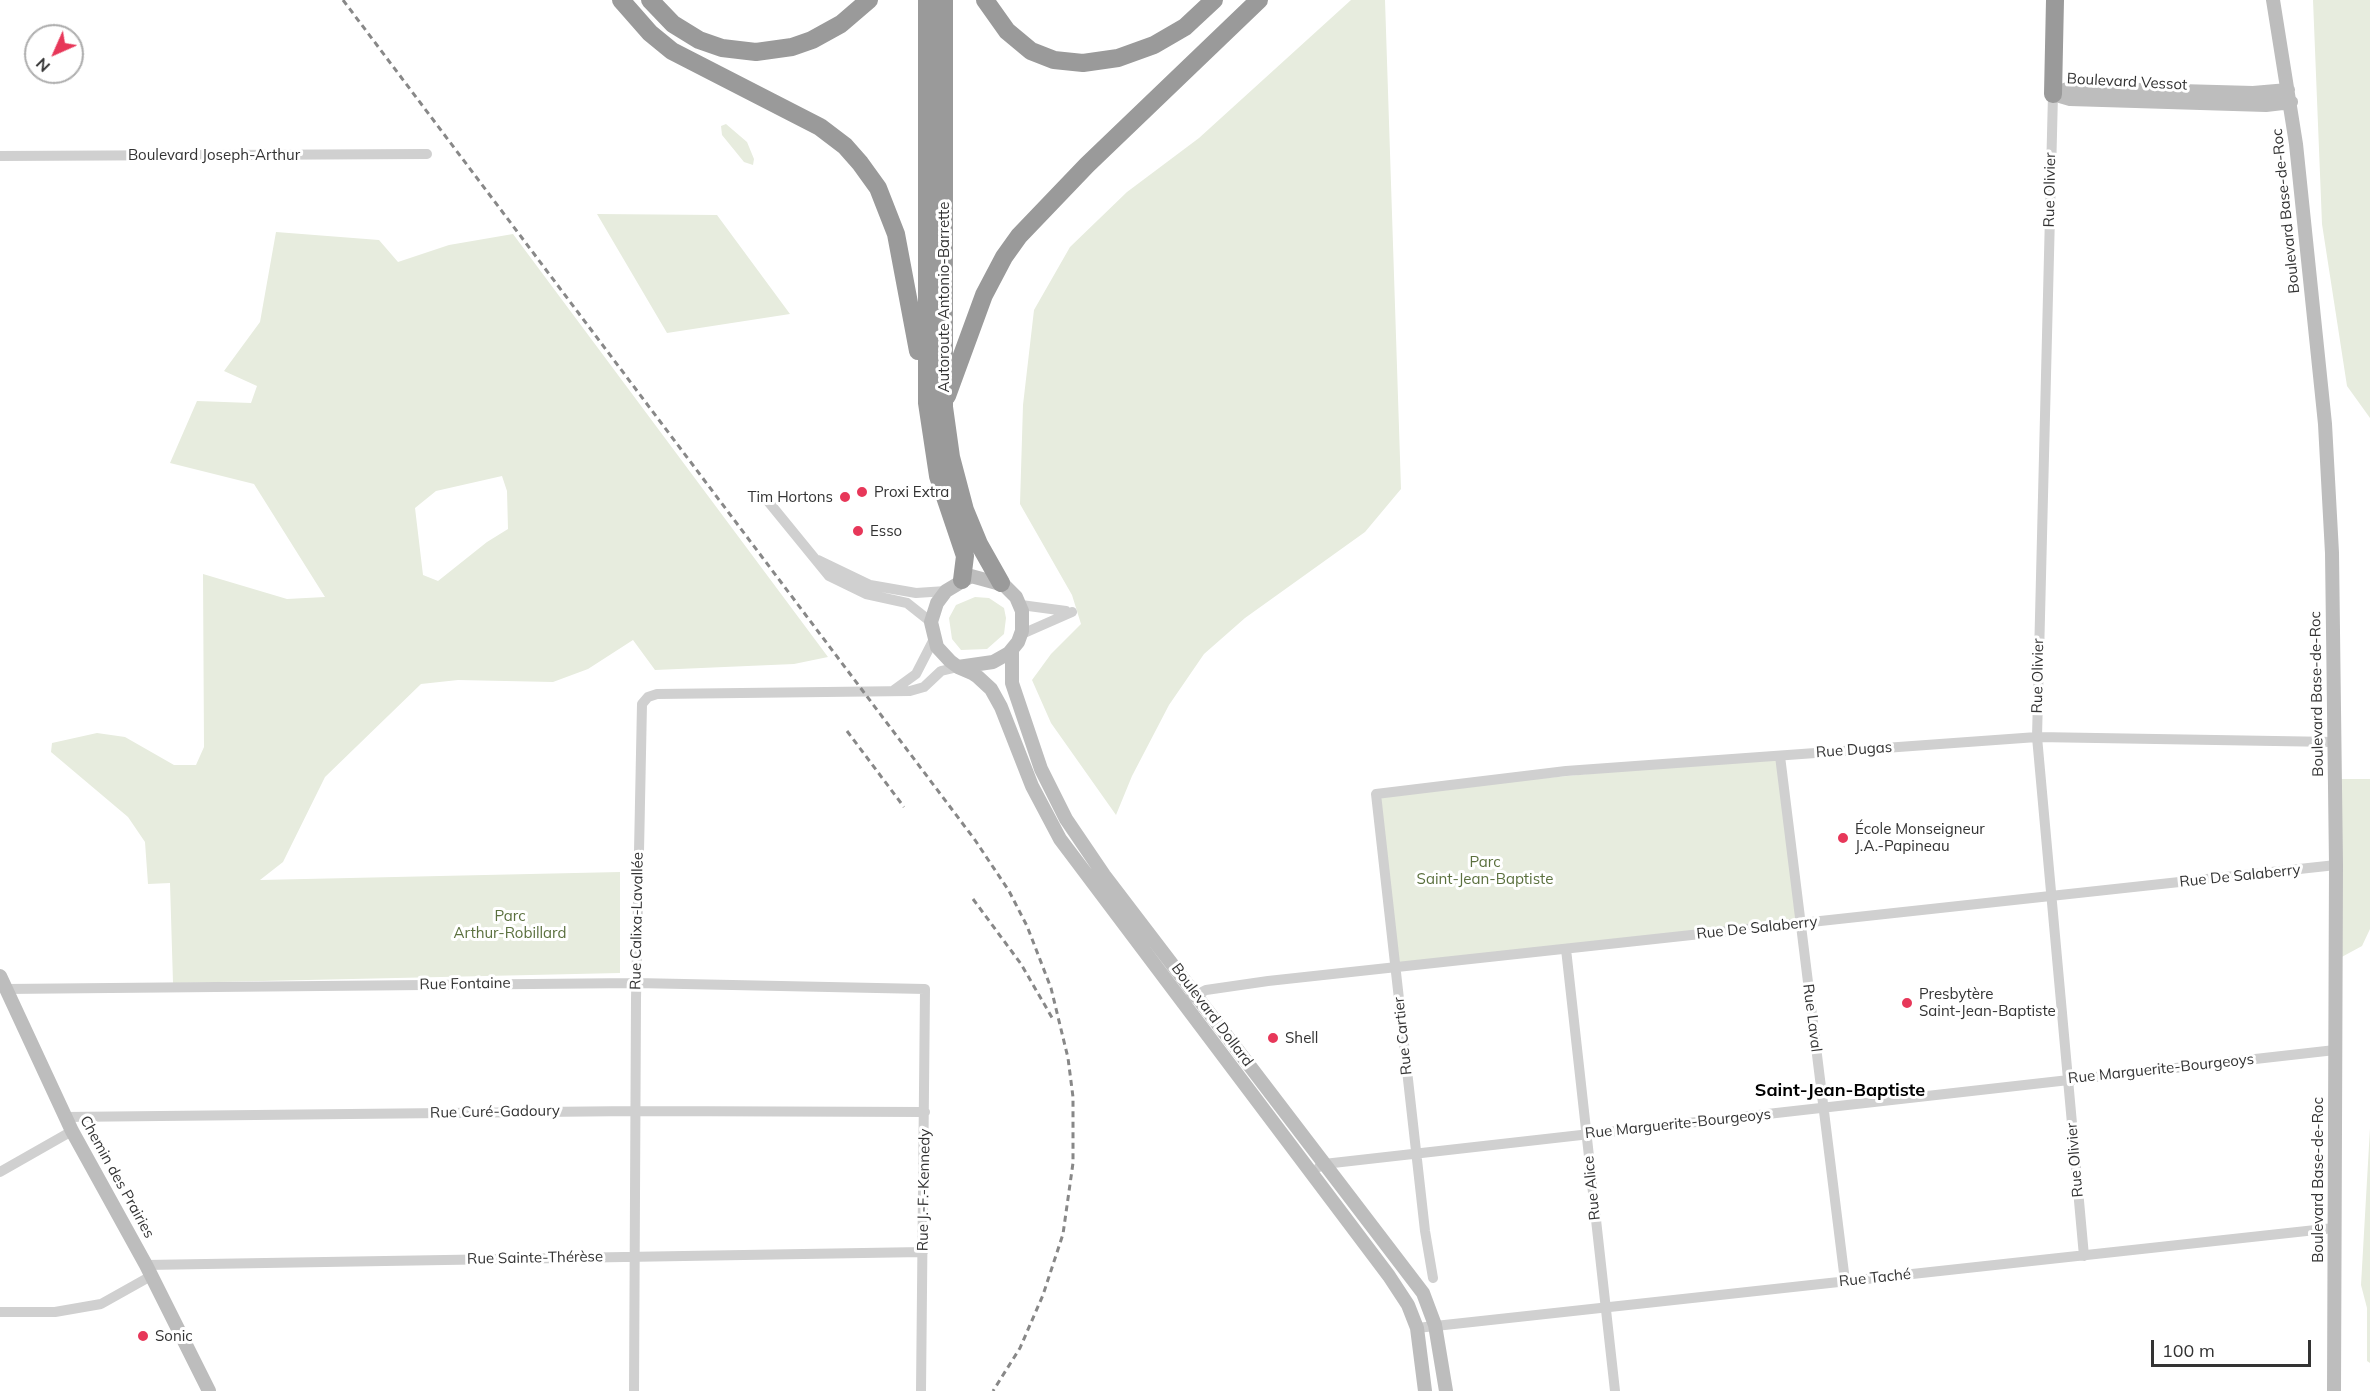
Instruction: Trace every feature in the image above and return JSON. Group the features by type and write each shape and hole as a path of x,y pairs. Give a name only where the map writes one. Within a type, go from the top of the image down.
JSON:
{"highway":[{"path":"621,0 650,33 672,51 820,127 845,146 867,171 884,201 900,244 935,405"},
{"path":"650,0 673,24 699,40 722,48 756,52 792,47 812,40 841,24 869,0"},
{"name":"Autoroute Antonio-Barrette","path":"927,0 938,476 964,556 962,580"},
{"name":"Autoroute Antonio-Barrette","path":"944,0 935,405 965,510 979,544 1001,583"},
{"path":"985,0 1007,31 1031,51 1054,60 1083,63 1118,58 1154,45 1185,27 1214,0"},
{"path":"935,405 984,295 1019,236 1080,172 1259,0"},
{"path":"2053,94 2055,0"}],"street":[{"name":"Boulevard Base-de-Roc","path":"2273,0 2289,96 2325,424 2332,553 2336,865 2334,1391"},
{"name":"Boulevard Vessot","path":"2053,94 2082,99 2266,105 2289,96"},
{"name":"Rue Olivier","path":"2053,94 2037,737 2084,1256"},
{"name":"Boulevard Joseph-Arthur","path":"0,156 427,154"},
{"path":"767,500 825,572 842,584 866,594 907,603 931,622"},
{"path":"809,553 847,576 870,585 902,592 946,591"},
{"path":"971,576 1001,583 1011,590 1021,605 1022,634 1012,650 993,662 958,667 943,655 934,639 931,622 937,603 946,591 971,576"},
{"path":"1021,605 1072,612 1022,634"},
{"path":"891,691 916,674 934,639"},
{"name":"Boulevard Dollard","path":"1012,650 1012,684 1041,770 1055,800 1089,854 1423,1293 1435,1325 1446,1391"},
{"name":"Boulevard Dollard","path":"958,667 983,681 995,694 1025,772 1060,839 1389,1276 1408,1305 1417,1328 1425,1391"},
{"name":"Rue Calixa-Lavallée","path":"634,1391 636,983 640,710 643,701 657,694 920,689 941,671 958,667"},
{"name":"Rue Dugas","path":"1376,794 1566,771 2037,737 2334,742"},
{"name":"Rue Laval","path":"1780,756 1845,1281"},
{"name":"Rue Cartier","path":"1376,794 1416,1154 1433,1278"},
{"name":"Rue De Salaberry","path":"1182,1003 1206,990 1268,981 2336,865"},
{"name":"Rue Alice","path":"1566,949 1616,1391"},
{"name":"Rue Fontaine","path":"3,982 636,983 925,989"},
{"name":"Chemin des Prairies","path":"3,982 72,1131 148,1271 209,1391"},
{"name":"Rue J.-F.-Kennedy","path":"921,1391 925,989"},
{"name":"Rue Marguerite-Bourgeoys","path":"1311,1173 1324,1164 2334,1050"},
{"name":"Rue Curé-Gadoury","path":"65,1117 635,1111 925,1112"},
{"path":"0,1172 72,1131"},
{"name":"Rue Taché","path":"1417,1328 2334,1228"},
{"name":"Rue Sainte-Thérèse","path":"148,1271 635,1256 923,1252"},
{"path":"0,1312 55,1312 101,1304 148,1271"}],"green space":[{"path":"1351,0 1385,0 1401,489 1365,532 1245,618 1204,654 1169,705 1132,776 1116,815 1051,723 1032,680 1051,654 1081,624 1072,595 1020,504 1023,405 1034,310 1070,247 1127,192 1199,138"},
{"path":"2313,0 2370,0 2370,418 2347,386 2322,224"},
{"path":"726,124 747,142 754,159 753,165 744,162 722,135 721,126"},
{"path":"597,214 717,215 790,314 667,333"},
{"name":"Parc Arthur-Robillard","path":"276,232 379,240 398,262 449,245 513,234 828,657 794,664 655,670 633,640 588,669 553,682 458,680 421,684 325,777 283,862 260,880 620,872 620,973 173,983 170,883 148,884 145,842 128,817 51,752 52,743 97,733 125,737 174,765 196,765 204,747 203,574 287,599 325,597 254,484 170,463 197,401 251,403 257,386 224,371 260,322","holes":["502,476 507,491 508,529 487,542 438,581 423,575 415,508 436,491"]},
{"path":"975,597 989,598 1004,608 1006,618 1004,634 987,649 961,650 952,639 949,618 956,605"},
{"name":"Parc Saint-Jean-Baptiste","path":"1780,756 1801,923 1396,967 1376,794"},
{"path":"2339,779 2370,779 2370,929 2362,946 2338,959"},
{"path":"2370,1128 2370,1363 2367,1361 2367,1308 2361,1285"}],"railway":[{"path":"343,0 975,840 1009,891 1027,926 1051,988 1068,1058 1073,1097 1073,1163 1063,1234 1043,1295 1020,1348 993,1391"},
{"path":"847,731 904,807"},
{"path":"973,899 1021,964 1054,1021"}],"place":[{"name":"Proxi Extra","path":"862,492"},
{"name":"Tim Hortons","path":"845,497"},
{"name":"Esso","path":"858,531"},
{"name":"École Monseigneur J.A.-Papineau","path":"1843,838"},
{"name":"Presbytère Saint-Jean-Baptiste","path":"1907,1003"},
{"name":"Shell","path":"1273,1038"},
{"name":"Sonic","path":"143,1336"}],"district":[{"name":"Saint-Jean-Baptiste","path":"1840,1091"}]}
